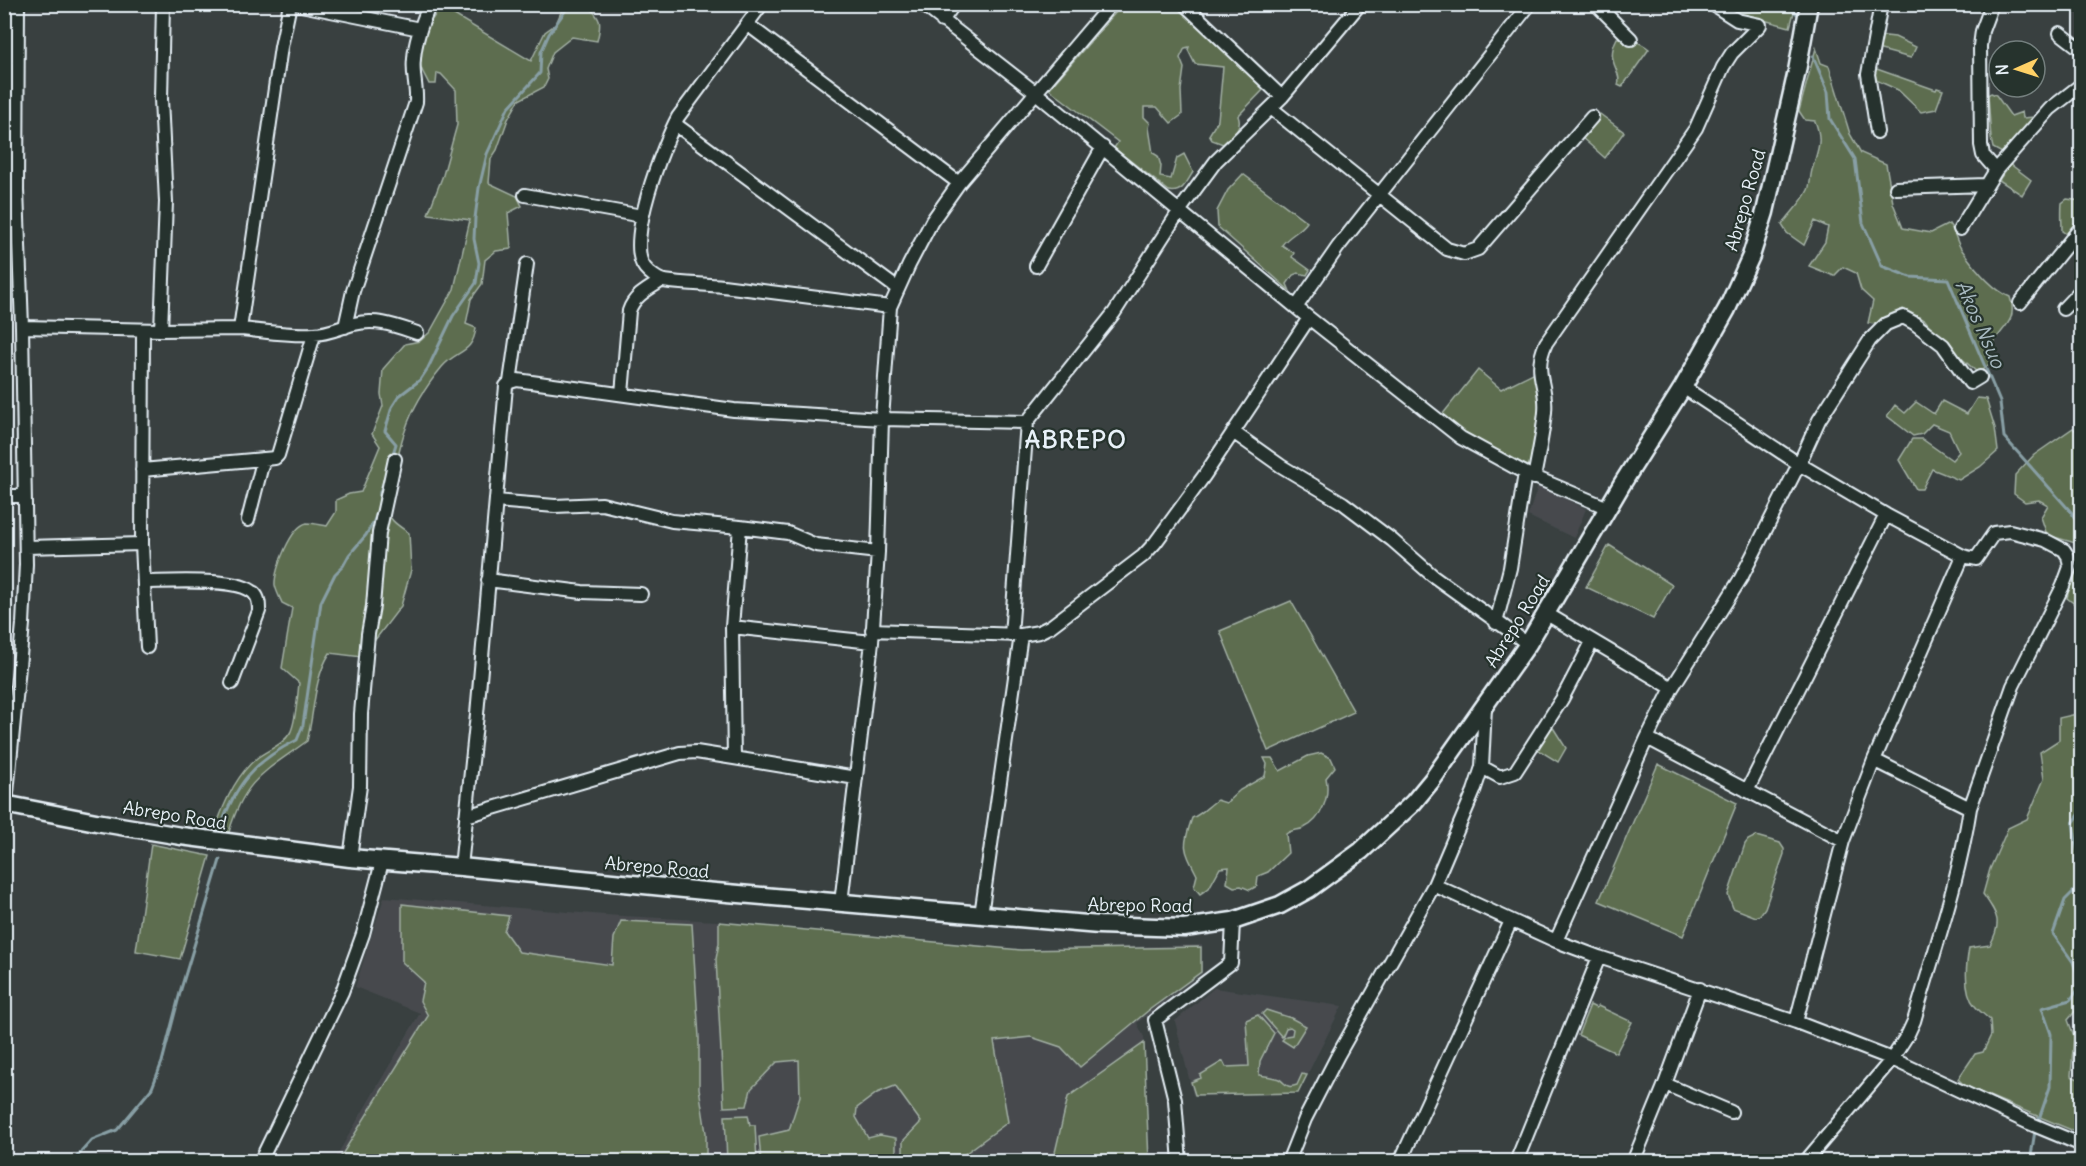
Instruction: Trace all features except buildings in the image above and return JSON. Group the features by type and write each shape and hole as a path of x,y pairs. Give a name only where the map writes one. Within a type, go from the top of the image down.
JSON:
{"main road":[{"name":"Abrepo Road","path":"5,804 162,833 382,862 461,867 1099,925 1184,928 1233,921 1280,905 1309,889 1361,850 1413,803 1528,645 1608,508 1683,387 1727,309 1751,256 1762,223 1797,71 1809,4"}],"street":[{"path":"161,330 166,202 161,99 163,4"},
{"path":"240,329 281,47 290,4"},
{"path":"296,4 420,29"},
{"path":"345,327 353,291 416,102 413,60 420,29 430,4"},
{"path":"762,4 670,132 642,216 637,248 640,260 645,269 661,280 891,307"},
{"path":"922,4 1036,93 1310,318 1461,438 1530,476 1608,508"},
{"path":"942,21 954,4"},
{"path":"841,903 872,636 878,552 882,419 891,307 932,221 958,183 1111,4"},
{"path":"1185,4 1282,96"},
{"path":"981,915 1016,635 1027,422 1114,313 1180,210 1216,161 1271,108 1360,4"},
{"path":"1296,306 1338,247 1530,4"},
{"path":"1596,4 1631,39"},
{"path":"1497,623 1546,410 1539,370 1540,356 1546,343 1696,128 1728,59 1760,25 1737,20 1712,4"},
{"path":"1877,132 1868,74 1881,4"},
{"path":"1992,4 1982,31 1980,46 1981,145 1983,155 1996,170"},
{"path":"4,14 18,10 11,190 22,327 26,547 23,624 5,804"},
{"path":"747,24 958,183"},
{"path":"2060,33 2082,50"},
{"path":"1960,230 1996,170 2050,110 2082,84"},
{"path":"1271,108 1447,249 1464,254 1478,249 1592,117"},
{"path":"675,123 898,289"},
{"path":"1036,266 1103,147"},
{"path":"1896,188 1986,185"},
{"path":"525,195 642,216"},
{"path":"2020,303 2082,226"},
{"path":"461,867 506,387 510,382 527,264"},
{"path":"622,394 628,311 632,303 644,291 661,280"},
{"path":"2063,309 2082,289"},
{"path":"1556,941 1647,738 1672,688 1741,578 1819,420 1870,340 1886,324 1903,317 1943,345 1970,383 1980,377"},
{"path":"732,627 872,636 1016,635 1039,632 1051,626 1143,556 1204,476 1310,318"},
{"path":"22,327 143,330 240,329 314,334 332,332 373,321 391,324 417,333"},
{"path":"143,330 142,544 147,647"},
{"path":"142,470 263,461 271,460 278,455 314,334"},
{"path":"510,382 516,380 734,410 882,419 1027,422"},
{"path":"1683,387 1799,464 1886,515 1963,556 1976,559 1994,533 2010,531 2045,540 2064,550 2068,555 2070,567 2063,586 2013,686 1970,808 1961,862 1914,1021 1892,1059 1805,1161"},
{"path":"1233,432 1281,466 1342,503 1392,540 1432,575 1528,645"},
{"path":"350,858 360,786 361,714 378,533 395,459"},
{"path":"248,520 263,461"},
{"path":"4,496 24,495"},
{"path":"496,501 555,506 602,504 672,520 788,533 816,545 878,552"},
{"path":"1747,791 1886,515"},
{"path":"734,758 732,627 740,527"},
{"path":"26,547 142,544"},
{"path":"1796,1022 1843,841 1874,760 1963,556"},
{"path":"488,580 582,592 641,594"},
{"path":"144,582 222,582 254,592 259,599 259,611 232,683"},
{"path":"1547,614 1672,688"},
{"path":"1482,767 1500,777 1515,772 1562,699 1592,642"},
{"path":"1288,1161 1305,1119 1338,1055 1434,885 1482,767 1485,707"},
{"path":"1647,738 1843,841"},
{"path":"466,816 680,753 696,752 856,778"},
{"path":"1874,760 1970,808"},
{"path":"260,1161 342,992 363,934 382,862"},
{"path":"1434,885 1556,941 1796,1022 1892,1059 2029,1123 2082,1145"},
{"path":"1180,1161 1175,1100 1155,1020 1231,963 1233,921"},
{"path":"1400,1161 1511,921"},
{"path":"1516,1161 1599,957"},
{"path":"1633,1161 1665,1084 1700,989"},
{"path":"1665,1084 1731,1112"}],"shaded area":[{"path":"1538,486 1586,509 1574,538 1528,516"},
{"path":"384,897 605,915 717,921 1021,949 1202,945 1202,973 1137,1023 1144,1037 1149,1161 333,1162 420,1013 355,987"},
{"path":"1214,988 1342,1006 1298,1093 1193,1095 1175,1021"}],"green space":[{"path":"1123,4 1174,5 1267,86 1238,116 1238,128 1233,135 1223,144 1212,140 1209,135 1218,120 1223,67 1195,64 1188,50 1189,47 1185,48 1180,58 1184,68 1181,90 1182,115 1171,123 1157,107 1144,107 1144,117 1150,123 1153,153 1158,156 1161,166 1160,177 1171,179 1177,158 1184,154 1193,172 1184,186 1177,191 1169,191 1114,148 1118,142 1049,89"},
{"path":"564,5 588,5 599,21 597,41 572,37 553,52 546,69 548,79 544,87 519,100 508,119 497,150 491,159 489,183 517,196 522,206 508,213 511,249 496,251 485,260 482,284 471,299 466,324 476,328 474,336 468,347 442,367 412,414 403,436 388,489 387,512 394,522 409,533 411,570 401,606 362,657 330,653 317,685 307,741 258,778 242,799 229,832 215,830 226,801 243,773 257,758 283,741 290,733 293,723 299,683 282,668 292,608 282,603 275,585 277,569 285,550 301,526 307,523 327,526 336,512 336,500 361,492 380,446 372,434 383,406 381,394 383,369 405,344 420,341 430,332 454,289 470,220 428,214 443,175 457,125 456,90 441,74 437,73 436,84 429,84 419,61 420,46 425,32 441,7 531,61 545,32 556,24"},
{"path":"1727,5 1796,5 1790,27 1741,14"},
{"path":"1879,37 1895,37 1916,47 1911,58 1877,49"},
{"path":"1617,38 1634,41 1649,49 1622,87 1618,85 1619,80 1612,54"},
{"path":"1816,48 1821,63 1829,66 1850,134 1861,153 1886,164 1893,203 1903,228 1931,233 1949,224 1960,247 1977,270 1996,289 2010,297 2012,313 2010,320 1990,350 1991,363 1978,373 1938,337 1925,320 1903,309 1887,321 1868,323 1873,301 1861,290 1856,273 1843,267 1834,276 1809,266 1825,242 1828,227 1815,221 1804,245 1787,233 1782,225 1808,190 1818,149 1819,134 1815,121 1805,120 1799,111"},
{"path":"1874,68 1936,90 1937,88 1943,90 1936,109 1921,112 1898,90 1876,80"},
{"path":"1988,99 1999,99 2011,116 2022,112 2023,118 2035,117 2008,152 2002,153 1993,148"},
{"path":"1600,114 1624,132 1605,158 1581,137"},
{"path":"2010,164 2031,180 2022,195 1999,180"},
{"path":"1243,174 1307,222 1282,245 1294,253 1292,257 1310,270 1307,275 1298,273 1293,275 1287,284 1290,291 1218,227 1217,211 1228,190"},
{"path":"2067,199 2081,201 2081,216 2068,235 2062,231 2062,203"},
{"path":"1478,370 1501,389 1537,371 1543,402 1531,467 1472,439 1442,415"},
{"path":"1977,398 1986,399 1995,428 1998,451 1980,467 1959,480 1932,469 1922,489 1916,489 1899,460 1912,439 1922,439 1952,460 1959,452 1949,431 1932,424 1922,434 1913,436 1887,416 1895,405 1905,413 1916,402 1934,414 1942,401 1967,414"},
{"path":"2073,428 2082,437 2081,609 2067,598 2079,544 2047,535 2041,517 2048,505 2039,500 2025,502 2014,494 2015,475 2034,455"},
{"path":"1609,545 1672,585 1653,619 1586,587"},
{"path":"1291,601 1354,712 1268,751 1220,631"},
{"path":"2081,713 2082,1003 2068,1020 2074,1036 2071,1076 2081,1080 2081,1134 1965,1086 1958,1079 1975,1054 1983,1052 1991,1035 1990,1020 1971,1000 1966,978 1969,948 1990,945 1996,930 1997,918 1983,894 1990,869 2008,828 2027,819 2044,779 2040,752 2059,740 2059,718"},
{"path":"1552,726 1566,748 1558,762 1537,749"},
{"path":"1321,753 1331,758 1335,767 1326,778 1326,800 1316,819 1304,828 1286,834 1288,853 1268,872 1258,876 1257,886 1250,890 1227,883 1229,867 1220,868 1209,888 1200,894 1194,887 1197,875 1189,859 1185,842 1192,818 1217,800 1226,803 1240,790 1265,776 1267,764 1264,758 1272,758 1280,771 1308,756"},
{"path":"1658,764 1737,803 1683,936 1599,901"},
{"path":"1756,836 1780,843 1784,854 1765,908 1756,917 1733,908 1728,895 1745,844"},
{"path":"151,844 210,856 180,959 136,951"},
{"path":"402,904 509,916 504,931 519,952 612,965 614,938 621,921 692,924 699,1038 699,1088 706,1133 706,1161 338,1161 428,1016 420,1001 424,982 402,962"},
{"path":"719,922 1021,950 1201,947 1201,972 1149,1010 1080,1067 1061,1047 1031,1037 994,1041 1008,1122 955,1161 903,1161 903,1141 921,1122 895,1086 877,1093 857,1108 856,1117 868,1138 880,1135 896,1138 896,1161 761,1161 759,1137 789,1130 800,1096 799,1060 777,1062 751,1089 747,1106 724,1107 716,959"},
{"path":"1590,1005 1596,1008 1598,1006 1632,1022 1616,1053 1578,1035"},
{"path":"1266,1010 1291,1018 1306,1026 1293,1047 1282,1040 1292,1035 1293,1029 1286,1028 1282,1037 1262,1014"},
{"path":"1258,1015 1274,1033 1260,1061 1259,1075 1279,1079 1291,1086 1297,1085 1302,1074 1307,1075 1298,1093 1195,1095 1191,1082 1201,1078 1200,1075 1223,1061 1226,1067 1249,1066 1246,1020"},
{"path":"1144,1043 1149,1161 1053,1161 1068,1097"},
{"path":"748,1115 750,1125 755,1125 757,1161 727,1161 725,1116"}],"waterway":[{"path":"392,457 396,444 385,431 392,407 399,396 420,380 453,316 476,283 479,263 474,239 475,218 487,154 508,108 540,73 541,52 549,34 570,4"},
{"name":"Akos Nsuo","path":"1787,4 1797,14"},
{"name":"Akos Nsuo","path":"1813,56 1828,92 1830,119 1855,159 1863,223 1882,266 1910,277 1948,279 2000,402 2004,437 2072,513 2082,532"},
{"path":"220,829 232,799 248,776 269,757 297,740 303,725 321,602 335,574 366,535 374,521 386,475"},
{"path":"2081,985 2073,962 2053,934 2065,900 2080,885 2080,867 2073,823 2082,811"},
{"path":"72,1162 92,1140 117,1130 152,1088 162,1062 181,989 220,860"},
{"path":"2038,1122 2050,1087 2051,1034 2042,1008 2070,1000 2082,985"},
{"path":"2030,1162 2035,1131"}],"district":[{"name":"ABREPO","path":"1076,439"}]}
